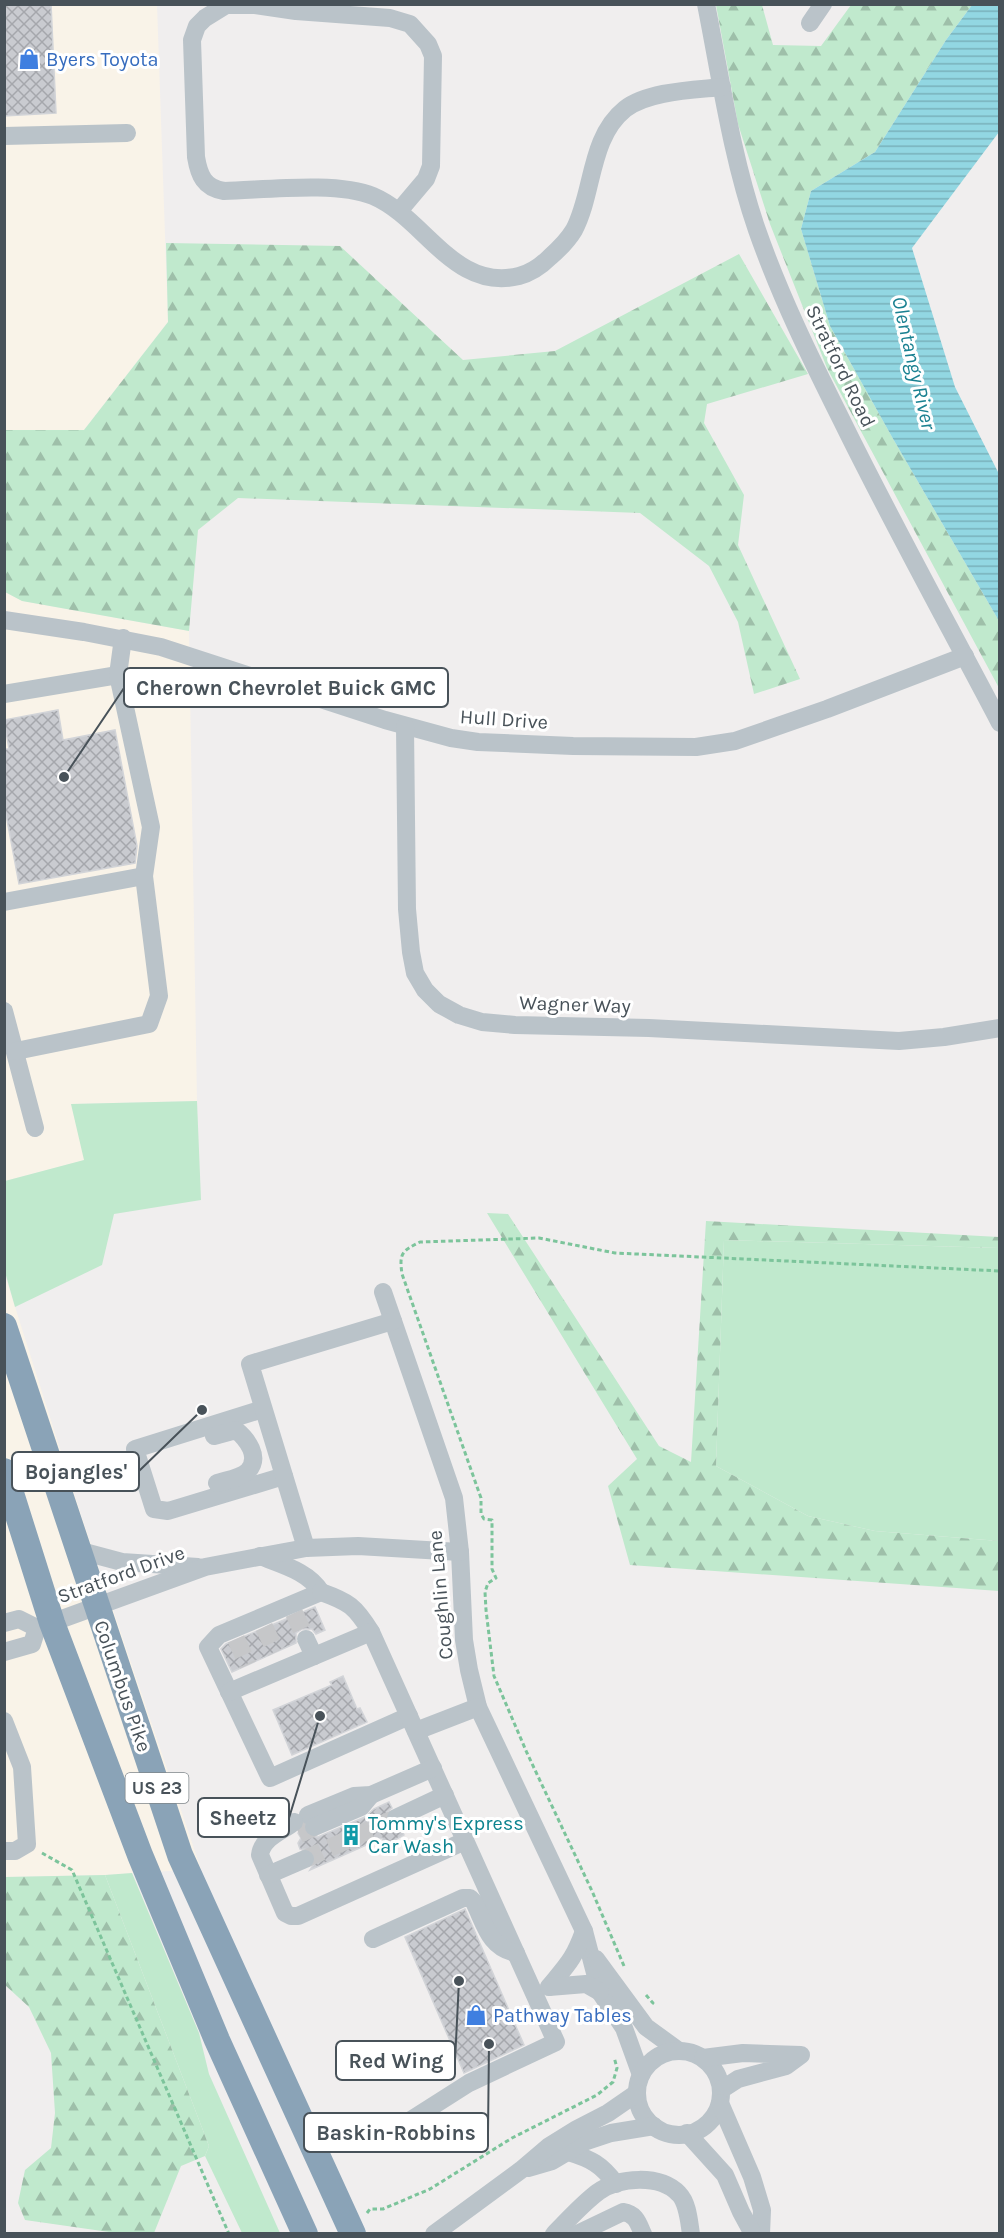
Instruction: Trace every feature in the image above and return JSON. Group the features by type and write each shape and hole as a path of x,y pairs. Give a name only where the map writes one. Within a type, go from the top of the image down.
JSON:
{"highway":[{"name":"Columbus Pike","path":"4,1326 180,1856 352,2232"},
{"name":"US 23","path":"4,1471 45,1625 217,2040 305,2234"}],"street":[{"name":"Stratford Road","path":"706,4 735,149 753,218 772,271 797,330 888,513 999,723"},
{"path":"810,23 823,4"},
{"path":"399,211 426,179 431,166 433,56 428,44 410,24 390,18 296,11 255,5 226,5 197,26 192,40 196,157 199,175 212,189 224,191 331,188 353,190 373,196 399,211 457,264 483,277 517,276 532,271 555,253 573,230 600,146 611,125 626,109 650,98 722,87"},
{"path":"4,136 127,133"},
{"name":"Hull Drive","path":"4,620 123,639 191,656 405,726 451,738 478,742 660,749 696,747 757,735 965,656"},
{"path":"16,1051 149,1024 159,996 144,876 151,827 118,675 123,639"},
{"path":"4,694 118,675"},
{"name":"Wagner Way","path":"405,726 406,898 411,952 415,973 425,990 439,1004 459,1016 482,1022 515,1025 649,1028 899,1041 944,1037 999,1028"},
{"path":"4,902 144,876"},
{"path":"4,1011 34,1128"},
{"name":"Coughlin Lane","path":"383,1292 454,1498 460,1552 464,1640 478,1707 584,1931 600,1992 624,2028 639,2084"},
{"path":"306,1548 250,1364 393,1321"},
{"path":"264,1409 135,1449 154,1509 168,1511 284,1476"},
{"path":"150,1445 169,1450 236,1430 248,1441 253,1458 248,1470 238,1477 152,1503"},
{"name":"Stratford Drive","path":"45,1625 205,1568 260,1556 306,1548 358,1546 460,1552"},
{"name":"Stratford Drive","path":"77,1550 122,1562 205,1568"},
{"path":"260,1556 302,1573 315,1582 321,1592 338,1598 358,1611 372,1632 556,2042 469,2083 403,2125"},
{"path":"321,1592 292,1609 234,1634 219,1635 208,1647 270,1778 413,1723 478,1707"},
{"path":"4,1623 19,1619 45,1625 32,1644 4,1652"},
{"path":"229,1692 252,1673 280,1660 314,1656 372,1632"},
{"path":"306,1639 314,1656"},
{"path":"4,1721 22,1767 27,1844 15,1851 4,1851"},
{"path":"433,1768 371,1795 361,1807 266,1840 261,1847 260,1855 268,1875 285,1913 298,1916 465,1841"},
{"path":"396,1818 445,1795"},
{"path":"268,1875 305,1859"},
{"path":"373,1939 463,1898 470,1898 492,1941 504,1951 516,1953"},
{"path":"584,1931 576,1953 568,1966 549,1987 586,1984 600,1992"},
{"name":"Coughlin Lane","path":"591,1953 646,2027 679,2051"},
{"path":"434,2234 521,2170 548,2147 608,2114 639,2084 648,2065 656,2058 667,2052 679,2051 692,2052 703,2058 718,2078 721,2097 753,2178 762,2210 761,2234"},
{"path":"639,2084 639,2105 645,2117 664,2132 687,2133 696,2131 711,2120 721,2097 738,2079 786,2066 801,2055 743,2053 703,2058"},
{"path":"521,2170 552,2161 584,2142 611,2133 654,2126"},
{"path":"687,2133 725,2175 753,2234"},
{"path":"568,2152 588,2158 603,2167 616,2184"},
{"path":"554,2234 599,2192 616,2184 643,2180 662,2182 681,2195 691,2234"},
{"path":"577,2234 623,2212 636,2218 643,2234"}],"path":[{"path":"625,1968 494,1676 485,1592 488,1583 496,1578 492,1569 492,1520 484,1519 482,1514 481,1498 402,1274 400,1259 406,1249 420,1242 539,1238 615,1253 999,1271"},
{"path":"27,1844 72,1870 229,2234"},
{"path":"638,2017 653,2003 646,1994"},
{"path":"352,2232 365,2219 369,2209 383,2209 430,2189 512,2138 597,2095 613,2082 617,2068 614,2055"}],"shaded area":[{"path":"4,5 157,5 168,322 84,430 5,430"},
{"path":"5,592 23,601 189,631 197,1101 71,1104 85,1160 5,1181"},
{"path":"4,1272 81,1515 201,1869 105,1875 5,1877"}],"green space":[{"path":"716,5 762,5 773,45 821,46 851,5 972,5 946,40 875,152 811,191 801,229 830,326 999,621 999,688 827,368 770,224 738,124"},
{"path":"166,243 340,246 463,360 555,351 739,254 808,374 707,404 704,423 744,495 738,545 800,679 754,694 738,622 709,566 640,513 238,498 198,530 189,631 22,601 5,592 5,430 84,430 168,322"},
{"path":"197,1101 201,1200 114,1214 102,1265 15,1307 5,1272 5,1181 84,1160 71,1104"},
{"path":"487,1213 508,1214 659,1446 691,1462 706,1221 999,1237 999,1248 724,1240 716,1466 808,1516 875,1531 999,1541 999,1591 630,1565 608,1486 637,1459"},
{"path":"724,1240 999,1248 999,1541 875,1531 808,1516 716,1466"},
{"path":"132,1873 199,2033 209,2074 280,2233 242,2233 205,2156 209,2146 105,1875"},
{"path":"105,1875 209,2146 205,2156 181,2166 154,2233 116,2233 25,2220 18,2203 25,2170 51,2148 55,2113 51,2053 29,2007 5,1985 5,1877"}],"water":[{"name":"Olentangy River","path":"972,5 999,5 999,132 912,248 955,387 999,474 999,621 830,326 801,229 811,191 875,152 946,40"}],"building":[{"name":"Byers Toyota","path":"4,4 51,4 56,113 4,116"},
{"path":"58,710 63,740 115,730 137,846 135,863 19,884 4,804 4,749 9,749 4,720"},
{"path":"315,1607 325,1630 316,1634 312,1629 302,1629 296,1633 296,1643 232,1672 221,1649 226,1644"},
{"path":"343,1676 357,1709 360,1708 367,1722 292,1755 273,1710 332,1685 330,1682"},
{"name":"Tommy's Express Car Wash","path":"389,1802 392,1808 387,1812 386,1822 390,1827 401,1828 404,1835 384,1843 382,1838 310,1870 316,1861 315,1855 311,1850 300,1849 298,1843 301,1838 298,1833 303,1828 308,1836 318,1837 365,1817 374,1809"},
{"path":"465,1909 524,2045 464,2073 405,1937"}],"tunnel":[{"path":"294,1613 306,1639"},
{"path":"264,1627 276,1652"},
{"path":"236,1639 248,1665"},
{"path":"305,1859 396,1818"},
{"path":"299,1834 314,1827"}],"place":[{"name":"Byers Toyota","path":"29,59"},
{"name":"Cherown Chevrolet Buick GMC","path":"64,777"},
{"name":"Bojangles'","path":"202,1410"},
{"name":"Sheetz","path":"320,1716"},
{"name":"Tommy's Express Car Wash","path":"351,1835"},
{"name":"Red Wing","path":"459,1981"},
{"name":"Pathway Tables","path":"476,2015"},
{"name":"Baskin-Robbins","path":"489,2044"}]}
